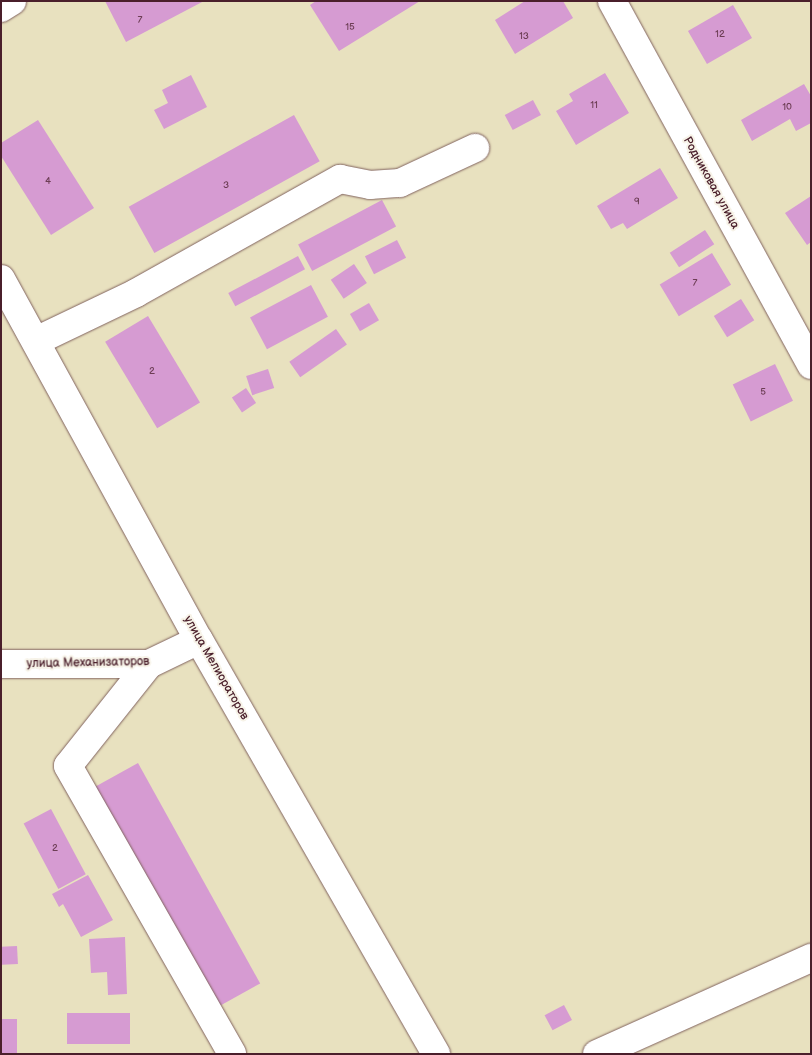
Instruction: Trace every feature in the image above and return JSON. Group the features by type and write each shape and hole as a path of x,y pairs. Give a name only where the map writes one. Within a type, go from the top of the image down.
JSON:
{"street":[{"path":"1,8 12,1"},
{"name":"Родниковая улица","path":"612,1 811,366"},
{"path":"36,341 136,294 340,179 370,185 400,183 475,148"},
{"name":"улица Мелиораторов","path":"3,287 36,341 199,640 436,1054"},
{"name":"улица Механизаторов","path":"1,664 150,664 199,640"},
{"path":"150,664 68,766 232,1054"},
{"path":"597,1054 811,958"}],"building":[{"path":"105,1 204,1 126,42"},
{"path":"316,1 420,1 339,51 310,5"},
{"path":"525,1 563,1 573,18 515,54 495,20"},
{"path":"733,5 752,38 707,64 688,31"},
{"path":"605,73 629,113 576,145 556,111 573,101 569,94"},
{"path":"191,75 207,107 164,129 154,110 168,103 162,90"},
{"path":"804,84 811,96 811,123 796,131 790,119 752,141 741,120"},
{"path":"533,100 541,115 513,130 505,115"},
{"path":"294,115 320,161 154,253 129,207"},
{"path":"38,120 94,208 51,235 1,156 1,143"},
{"path":"660,168 678,198 627,229 623,223 611,229 597,206"},
{"path":"811,196 811,242 807,245 785,213"},
{"path":"382,200 396,226 312,271 298,245"},
{"path":"705,230 714,244 679,267 670,253"},
{"path":"397,240 406,258 374,274 365,256"},
{"path":"712,253 731,285 679,316 660,284"},
{"path":"298,256 305,269 235,306 228,293"},
{"path":"354,264 367,283 344,299 331,280"},
{"path":"311,285 328,317 267,349 250,317"},
{"path":"741,299 754,320 727,337 714,316"},
{"path":"369,303 379,320 360,331 350,314"},
{"path":"148,316 200,403 157,428 105,342"},
{"path":"336,329 347,345 300,377 289,362"},
{"path":"775,364 793,401 751,421 733,385"},
{"path":"268,369 274,388 252,395 246,376"},
{"path":"246,388 256,403 242,412 232,398"},
{"path":"138,763 260,983 217,1007 95,787"},
{"path":"51,809 86,874 58,889 24,824"},
{"path":"88,875 113,920 81,937 63,904 59,907 52,894"},
{"path":"125,937 127,994 108,995 107,972 91,973 89,939"},
{"path":"17,946 18,964 2,965 1,947"},
{"path":"564,1005 572,1020 553,1030 545,1015"},
{"path":"67,1013 130,1013 130,1044 67,1044"},
{"path":"1,1019 17,1019 17,1054 1,1054"}]}
